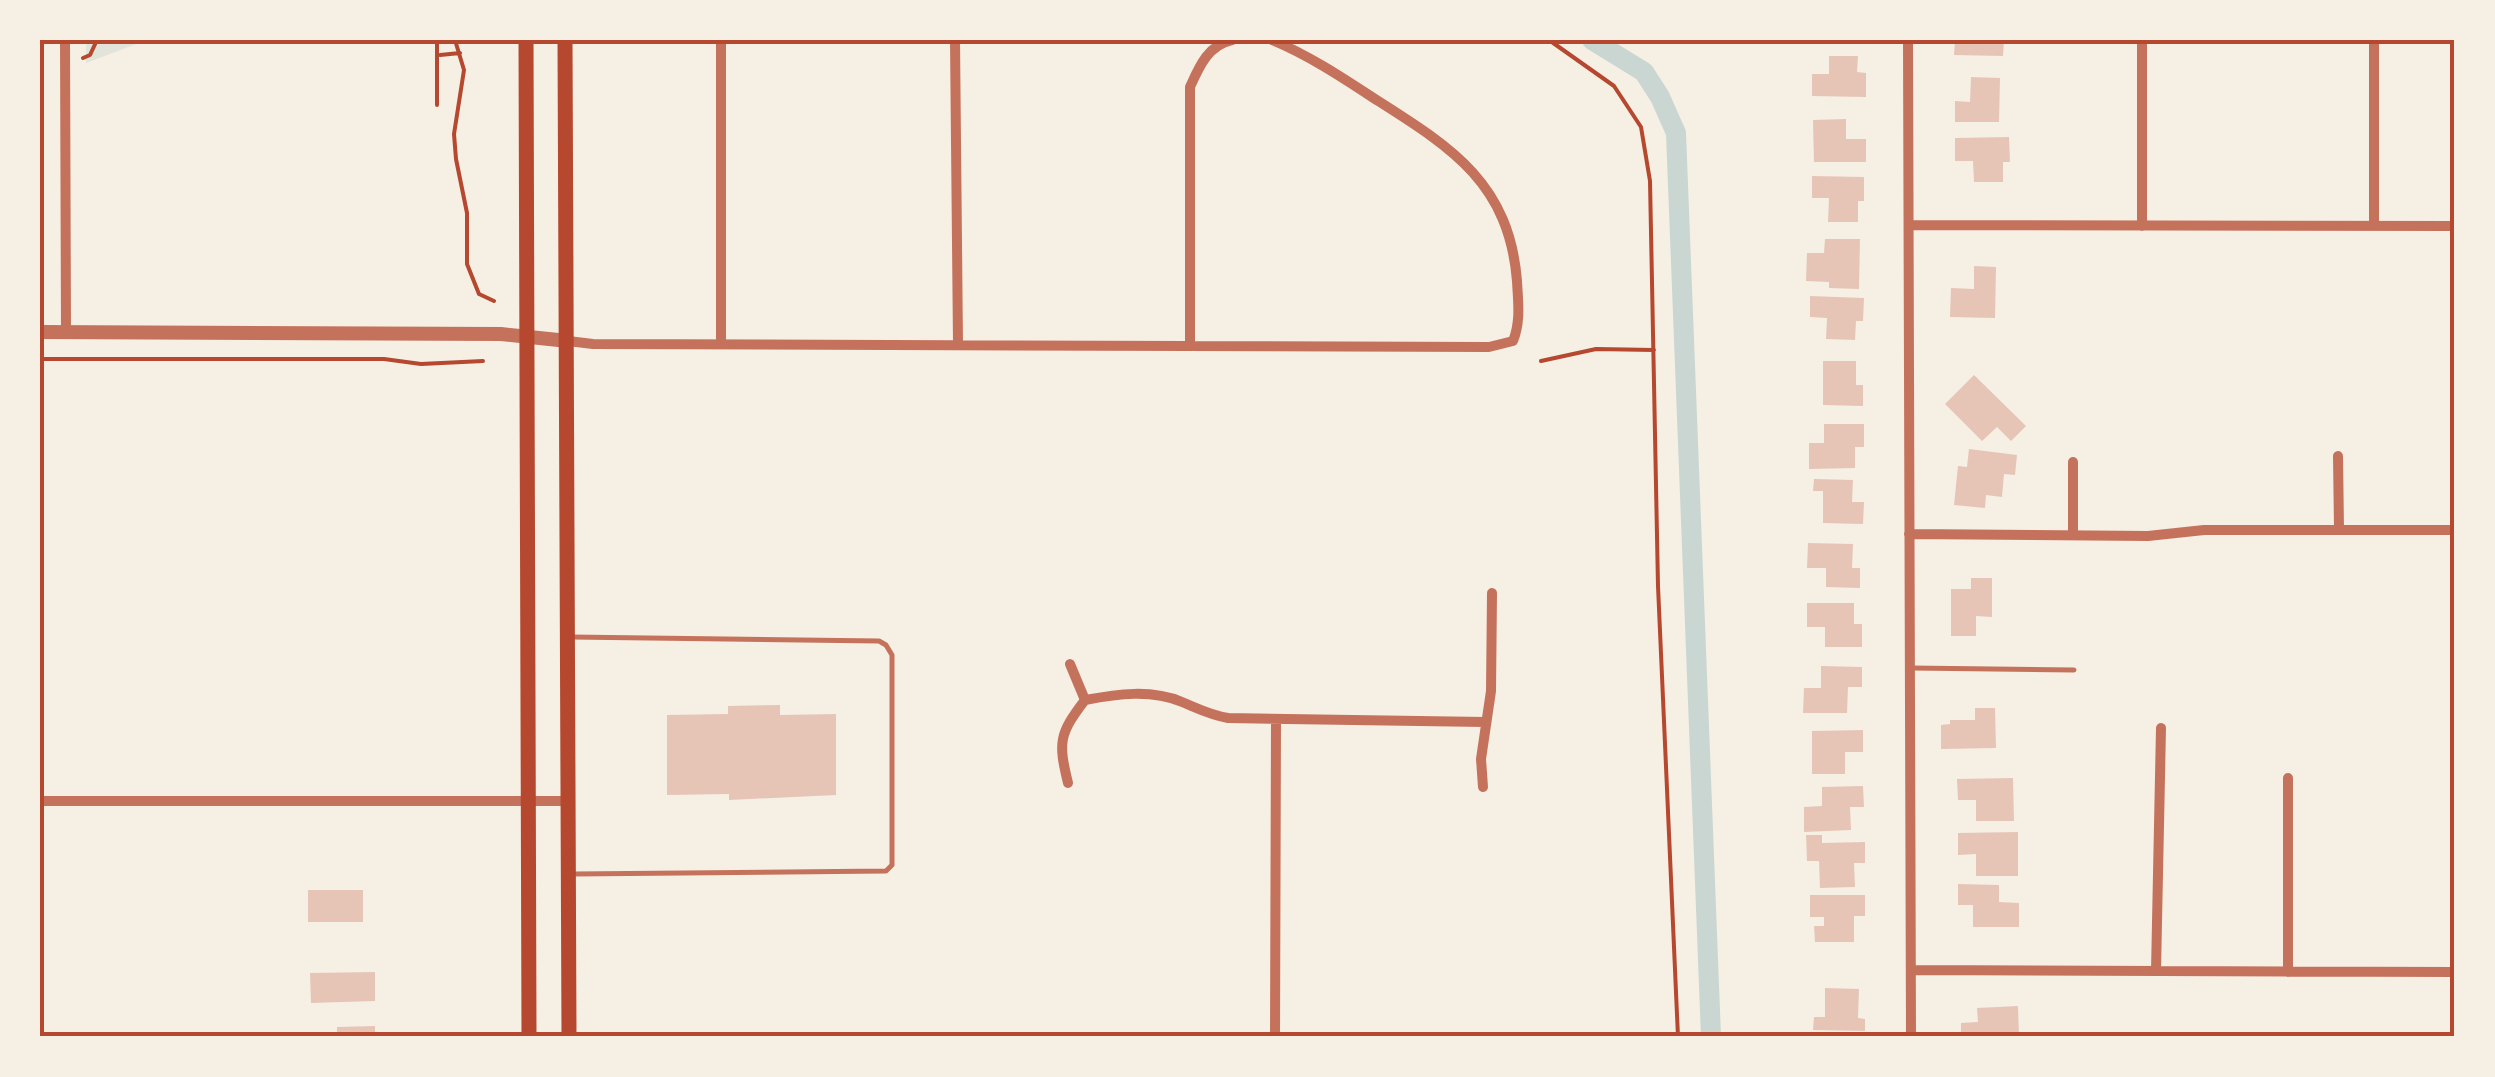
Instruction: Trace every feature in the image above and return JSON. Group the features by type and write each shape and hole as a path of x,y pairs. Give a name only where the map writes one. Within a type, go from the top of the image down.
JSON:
{"main road":[{"path":"526,40 529,1037"},
{"path":"565,40 569,1037"}],"street":[{"path":"65,40 66,332"},
{"path":"721,343 722,40"},
{"path":"955,40 958,344"},
{"path":"40,332 528,336 568,341 721,343 1489,347 1513,341 1519,327 1515,254 1480,178 1458,154 1426,131 1301,52 1272,40"},
{"path":"1908,40 1911,1037"},
{"path":"2142,40 2142,226"},
{"path":"2374,40 2374,226"},
{"path":"1190,344 1190,87 1200,63 1224,41"},
{"path":"1910,225 2455,226"},
{"path":"2338,456 2338,529"},
{"path":"2072,462 2072,535"},
{"path":"1908,534 2455,530"},
{"path":"1483,787 1484,722 1491,691 1492,593"},
{"path":"1070,664 1085,700"},
{"path":"1068,783 1061,755 1064,727 1085,700 1118,694 1160,696 1206,714 1276,720 1484,722"},
{"path":"1275,1037 1276,720"},
{"path":"2156,971 2161,728"},
{"path":"2288,778 2288,972"},
{"path":"40,801 568,801"},
{"path":"1911,970 2455,972"}],"lane":[{"path":"568,637 879,642 892,655 892,865 886,871 569,874"},
{"path":"1908,668 2074,670"}],"path":[{"path":"83,58 90,54 96,40"},
{"path":"437,40 437,105"},
{"path":"455,40 464,70 454,134 467,212 468,264 480,294 494,301"},
{"path":"1548,40 1614,86 1640,127 1650,181 1658,586 1678,1037"},
{"path":"438,54 460,53"},
{"path":"1540,361 1596,349 1654,350"},
{"path":"40,359 384,358 421,364 484,361"}],"shaded area":[{"path":"86,40 147,40 86,63"}],"building":[{"path":"1955,40 2004,40 2003,56 1954,55"},
{"path":"1829,56 1858,56 1857,72 1866,73 1866,97 1812,96 1812,74 1829,74"},
{"path":"1971,77 2000,78 1999,122 1955,122 1955,101 1970,102"},
{"path":"1846,119 1846,139 1866,139 1866,162 1814,162 1813,120"},
{"path":"2009,137 2010,162 2003,162 2003,182 1974,182 1973,161 1955,161 1955,138"},
{"path":"1812,176 1864,177 1864,201 1858,201 1858,222 1828,222 1829,198 1812,198"},
{"path":"1825,239 1860,239 1859,289 1829,288 1829,282 1806,281 1807,253 1824,253"},
{"path":"1974,266 1996,267 1995,318 1950,317 1951,288 1974,289"},
{"path":"1810,296 1864,298 1863,321 1856,321 1855,340 1826,339 1827,318 1810,317"},
{"path":"1823,361 1856,361 1856,385 1863,385 1863,406 1823,405"},
{"path":"1974,375 2026,426 2011,441 1997,427 1982,441 1945,404"},
{"path":"1824,424 1864,424 1864,447 1855,447 1855,468 1809,469 1809,443 1824,443"},
{"path":"1969,449 2017,455 2015,475 2004,474 2002,497 1986,495 1985,508 1954,505 1958,466 1967,467"},
{"path":"1814,479 1853,480 1852,502 1864,502 1863,524 1823,523 1823,491 1813,491"},
{"path":"1808,543 1853,544 1852,568 1860,568 1860,588 1826,587 1826,568 1807,568"},
{"path":"1971,578 1992,578 1992,617 1976,616 1976,636 1951,636 1951,589 1971,589"},
{"path":"1807,603 1854,603 1854,624 1862,624 1862,647 1825,647 1825,627 1807,627"},
{"path":"1821,666 1862,667 1862,687 1848,687 1847,713 1803,713 1804,688 1821,688"},
{"path":"780,705 780,715 836,714 836,795 729,800 729,794 667,795 667,715 728,714 728,706"},
{"path":"1975,708 1995,708 1996,748 1941,749 1941,725 1950,724 1950,720 1975,720"},
{"path":"1863,730 1863,752 1845,752 1845,774 1812,774 1812,731"},
{"path":"2013,778 2014,821 1976,821 1976,800 1958,800 1957,779"},
{"path":"1863,786 1864,807 1850,807 1851,830 1804,832 1804,807 1822,806 1822,787"},
{"path":"2018,832 2018,876 1976,876 1976,854 1958,855 1958,833"},
{"path":"1806,835 1822,835 1822,843 1865,842 1865,863 1854,863 1855,887 1820,888 1819,861 1807,861"},
{"path":"1958,884 1999,885 1999,902 2019,903 2019,927 1973,927 1973,905 1958,905"},
{"path":"308,890 363,890 363,922 308,922"},
{"path":"1810,895 1865,895 1865,916 1854,916 1854,942 1815,942 1814,926 1824,926 1824,917 1810,917"},
{"path":"375,972 375,1001 311,1003 310,973"},
{"path":"1825,988 1859,989 1858,1018 1865,1019 1865,1031 1813,1030 1814,1017 1825,1017"},
{"path":"2018,1006 2019,1037 1961,1037 1961,1023 1978,1022 1977,1008"},
{"path":"375,1026 375,1037 337,1037 337,1027"}],"waterway":[{"path":"1592,40 1644,72 1676,133 1711,1037"}]}
